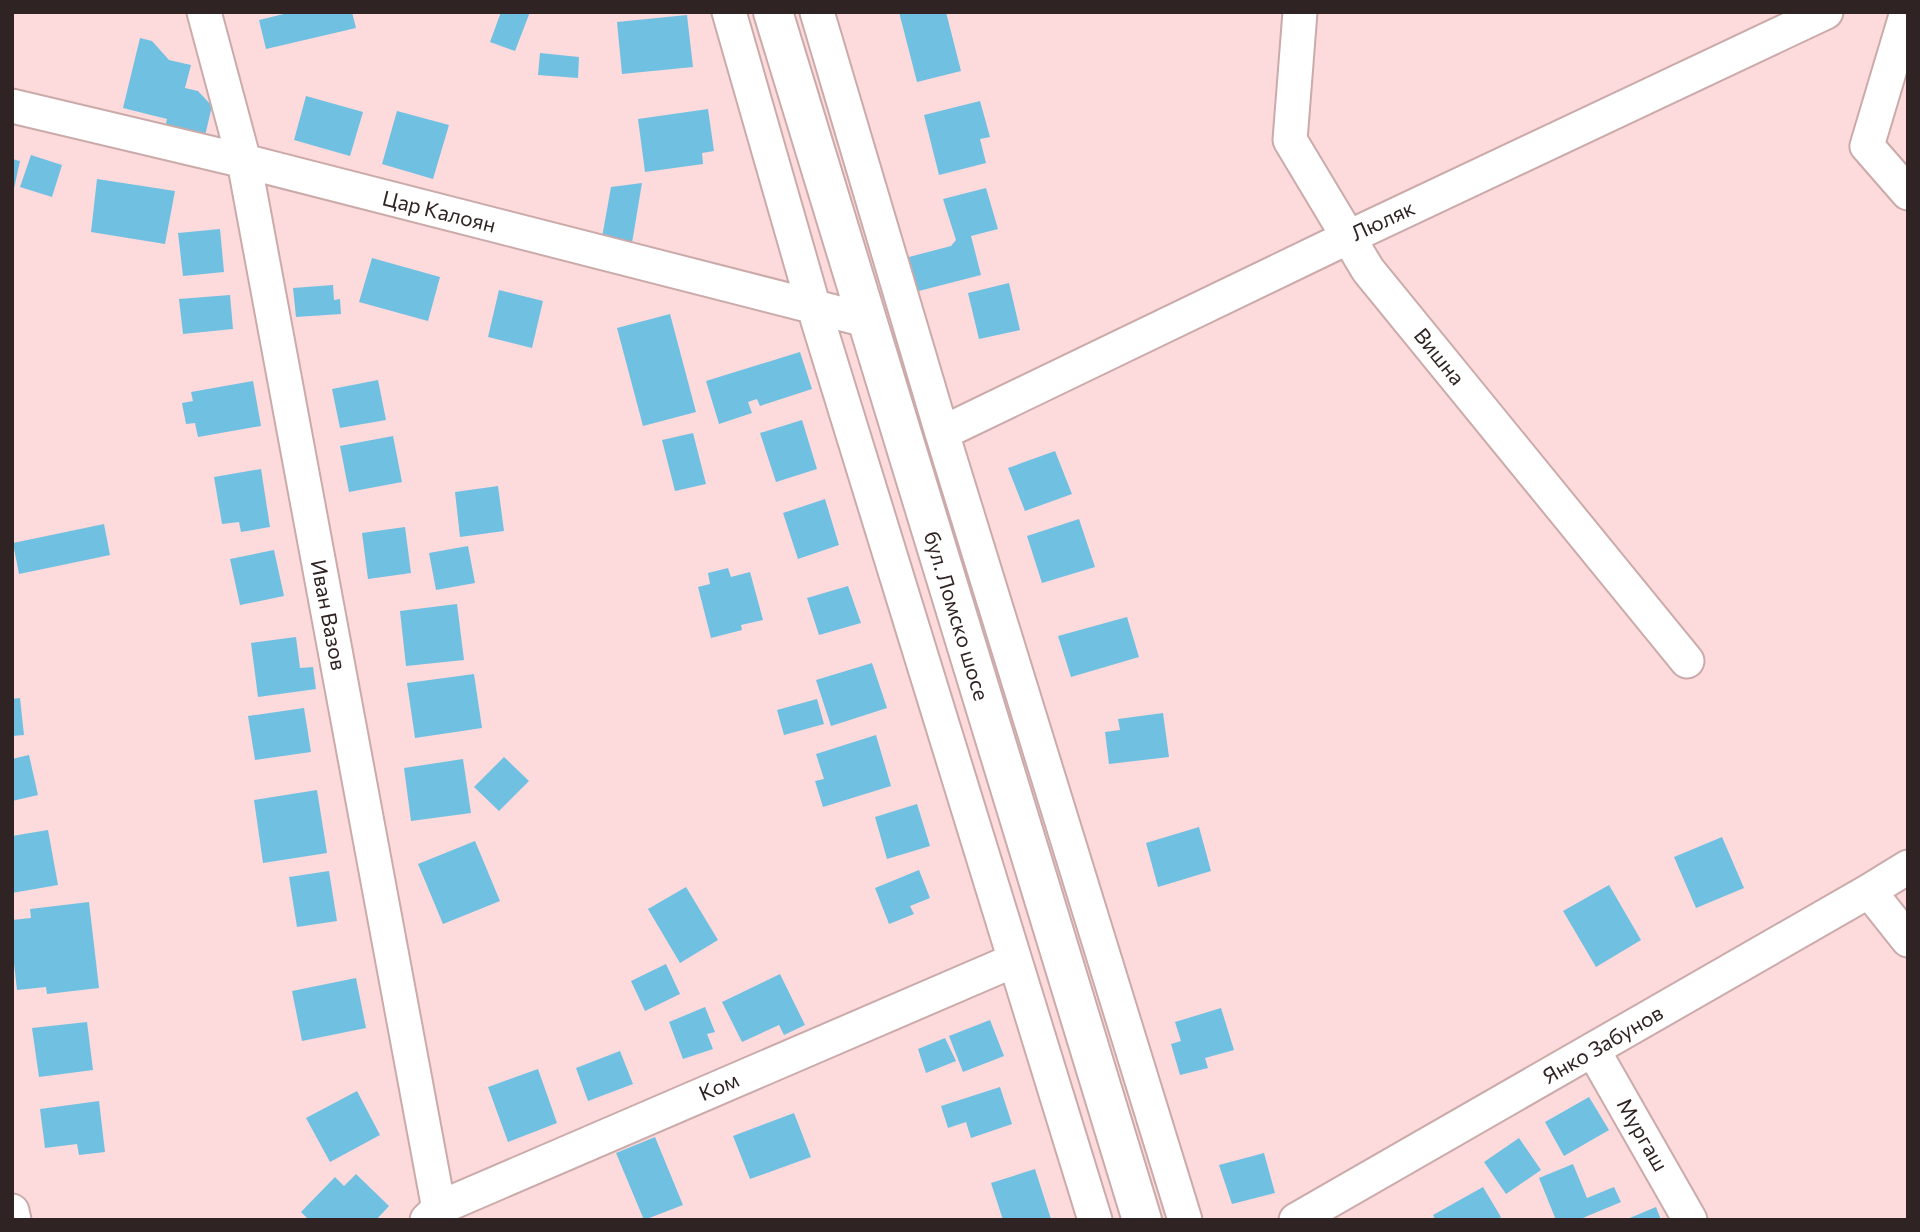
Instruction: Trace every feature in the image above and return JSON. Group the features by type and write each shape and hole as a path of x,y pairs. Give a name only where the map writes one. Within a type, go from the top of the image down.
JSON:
{"main road":[{"name":"бул. Ломско шосе","path":"773,12 1142,1220"}],"street":[{"name":"Иван Вазов","path":"204,12 244,161 436,1216"},
{"path":"729,12 814,309 1095,1220"},
{"path":"817,12 942,433 1185,1220"},
{"name":"Вишна","path":"1300,12 1290,140 1368,270 1687,661"},
{"name":"Люляк","path":"942,433 1348,237 1826,12"},
{"path":"1907,12 1867,146 1908,192"},
{"name":"Цар Калоян","path":"12,106 244,161 814,309 866,320"},
{"path":"849,266 889,254"},
{"name":"Янко Забунов","path":"1296,1220 1908,867"},
{"path":"1869,891 1908,940"},
{"name":"Ком","path":"436,1216 1015,960"},
{"name":"Мургаш","path":"1593,1050 1690,1220"},
{"path":"12,1210 14,1220"}],"building":[{"path":"292,12 352,12 356,28 266,49 259,20"},
{"path":"501,12 530,12 515,51 490,42"},
{"path":"899,12 946,12 961,71 917,82"},
{"path":"687,15 693,67 622,74 617,22"},
{"path":"140,38 152,41 169,60 191,65 185,88 198,91 212,106 204,140 164,131 167,119 123,108"},
{"path":"540,53 579,57 578,78 538,75"},
{"path":"306,96 363,112 350,156 294,140"},
{"path":"980,101 990,137 980,139 986,163 939,175 924,115"},
{"path":"708,109 714,151 702,153 703,164 645,172 638,119"},
{"path":"397,111 449,125 433,179 382,164"},
{"path":"31,155 62,165 52,197 20,187"},
{"path":"12,159 20,161 13,193 12,193"},
{"path":"97,179 175,191 165,244 91,232"},
{"path":"642,183 631,249 601,243 611,187"},
{"path":"986,188 998,229 971,236 981,275 915,292 905,258 951,246 956,240 943,199"},
{"path":"220,229 224,272 183,276 178,233"},
{"path":"372,258 440,277 428,321 359,302"},
{"path":"1009,283 1020,330 979,339 968,293"},
{"path":"333,285 334,300 340,299 341,314 296,317 293,288"},
{"path":"499,290 543,301 532,348 488,337"},
{"path":"230,295 233,329 183,334 179,299"},
{"path":"670,314 696,412 643,426 617,328"},
{"path":"800,352 812,389 760,406 757,399 748,402 752,413 719,424 706,381"},
{"path":"378,380 386,420 340,428 332,389"},
{"path":"253,381 261,426 198,437 195,423 186,424 182,403 193,401 191,392"},
{"path":"802,420 817,469 776,482 760,433"},
{"path":"693,433 706,484 675,491 662,440"},
{"path":"393,436 402,482 349,492 340,446"},
{"path":"1055,451 1072,494 1025,511 1008,468"},
{"path":"261,469 270,527 241,532 239,522 222,524 214,477"},
{"path":"498,486 504,531 460,537 455,492"},
{"path":"825,499 839,545 798,559 783,513"},
{"path":"1079,519 1095,567 1042,583 1027,536"},
{"path":"104,524 110,555 19,574 13,543"},
{"path":"405,527 411,573 368,579 362,533"},
{"path":"468,546 475,583 436,590 429,553"},
{"path":"274,550 284,596 240,605 230,559"},
{"path":"728,568 731,577 750,572 763,620 741,625 742,630 711,638 698,587 710,584 708,573"},
{"path":"848,586 861,623 819,635 807,598"},
{"path":"457,604 464,660 406,666 400,611"},
{"path":"1127,617 1139,657 1071,677 1058,636"},
{"path":"296,637 300,668 313,667 316,689 258,697 251,643"},
{"path":"872,663 887,708 831,726 816,680"},
{"path":"474,674 482,728 415,738 407,683"},
{"path":"20,698 24,735 12,736 12,699"},
{"path":"817,699 824,724 784,735 777,710"},
{"path":"304,708 311,752 255,760 248,716"},
{"path":"1163,713 1169,757 1109,764 1105,732 1120,730 1118,719"},
{"path":"876,735 891,786 823,807 815,781 824,779 816,754"},
{"path":"29,755 38,795 12,801 12,759"},
{"path":"504,757 529,781 499,811 474,787"},
{"path":"463,759 471,813 411,821 404,768"},
{"path":"317,790 327,853 263,863 254,800"},
{"path":"917,804 930,846 887,859 875,817"},
{"path":"1199,827 1211,871 1158,887 1146,843"},
{"path":"48,830 58,885 12,893 12,836"},
{"path":"1722,837 1744,888 1696,908 1674,857"},
{"path":"475,841 500,901 443,924 418,864"},
{"path":"919,870 930,898 910,906 914,914 889,924 875,888"},
{"path":"329,871 337,921 297,927 289,877"},
{"path":"1609,885 1641,940 1596,967 1563,911"},
{"path":"686,887 718,940 680,963 648,909"},
{"path":"89,902 99,988 47,994 46,987 17,990 12,920 31,918 30,909"},
{"path":"666,964 680,994 645,1011 631,981"},
{"path":"780,974 805,1025 784,1035 779,1025 742,1042 722,1002"},
{"path":"356,978 366,1028 302,1041 292,991"},
{"path":"705,1007 715,1032 707,1034 713,1049 683,1059 669,1022"},
{"path":"1221,1008 1234,1050 1205,1058 1208,1068 1180,1075 1171,1044 1181,1041 1175,1022"},
{"path":"990,1020 1004,1056 963,1072 949,1036"},
{"path":"87,1022 93,1070 39,1077 32,1028"},
{"path":"945,1038 956,1061 926,1073 918,1049"},
{"path":"620,1051 633,1084 588,1101 576,1068"},
{"path":"538,1069 557,1123 508,1142 488,1087"},
{"path":"1000,1087 1012,1124 971,1138 966,1122 948,1128 941,1106"},
{"path":"357,1091 380,1135 330,1162 306,1118"},
{"path":"1589,1097 1609,1130 1564,1156 1545,1122"},
{"path":"99,1101 105,1152 79,1155 77,1144 45,1148 40,1109"},
{"path":"794,1113 811,1157 750,1179 733,1136"},
{"path":"655,1137 683,1205 644,1220 616,1153"},
{"path":"1519,1138 1541,1170 1506,1194 1484,1162"},
{"path":"1264,1153 1275,1193 1232,1204 1219,1165"},
{"path":"1573,1164 1587,1198 1614,1187 1621,1202 1578,1220 1556,1220 1539,1178"},
{"path":"1035,1169 1051,1219 1003,1220 991,1183"},
{"path":"356,1174 389,1206 376,1220 309,1220 301,1212 335,1177 344,1186"},
{"path":"1483,1187 1501,1217 1496,1220 1435,1220 1433,1215"},
{"path":"1656,1207 1661,1220 1625,1220"}]}
